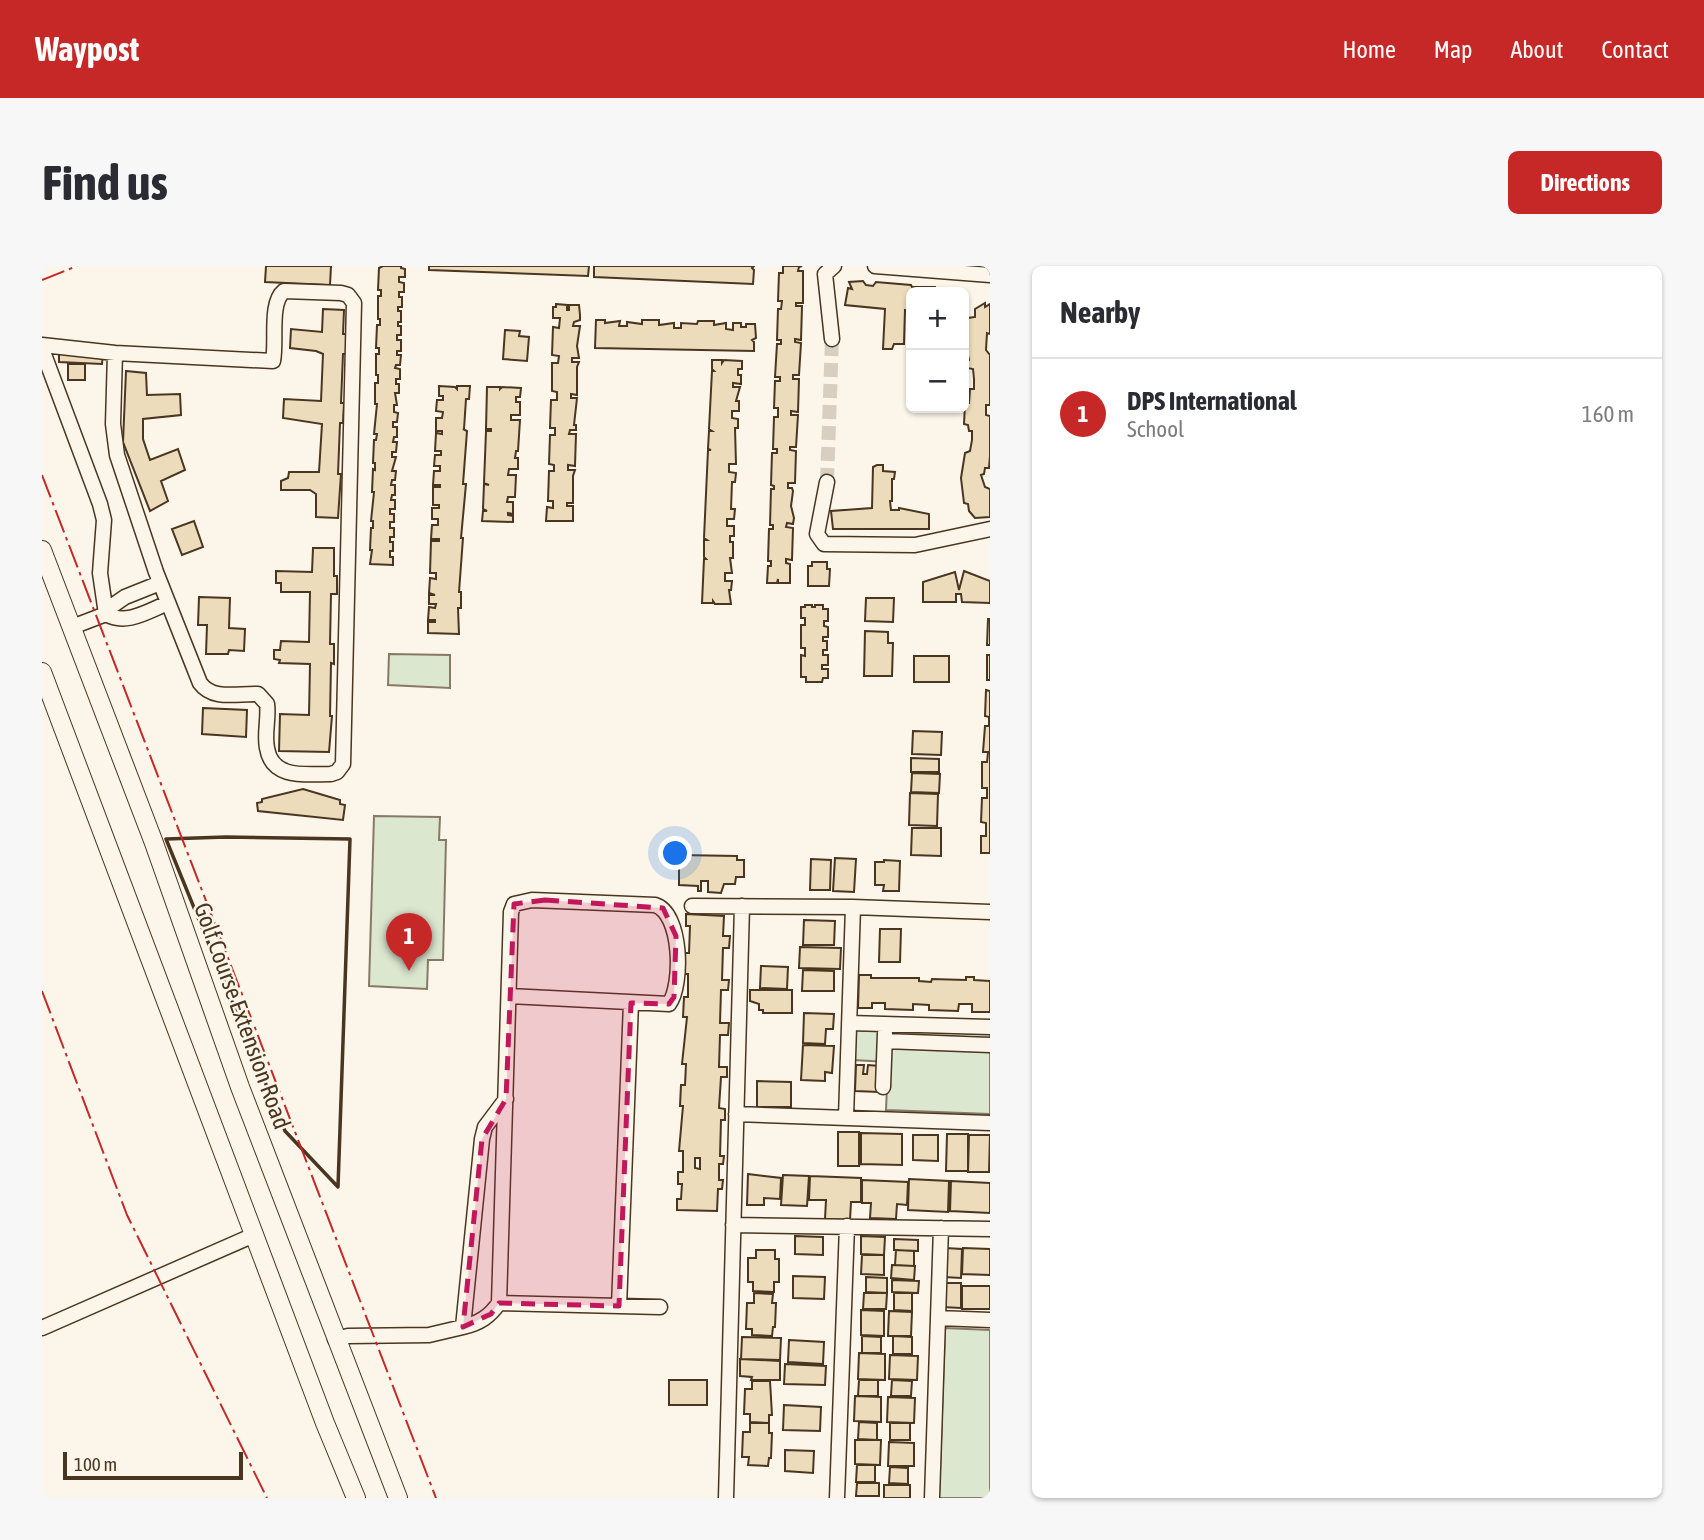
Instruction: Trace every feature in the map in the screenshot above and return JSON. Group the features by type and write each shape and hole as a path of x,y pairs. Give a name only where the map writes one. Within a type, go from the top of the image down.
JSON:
{"main road":[{"name":"Golf Course Extension Road","path":"42,550 149,830 240,1087 397,1498"},
{"path":"42,672 325,1423 356,1498"}],"street":[{"path":"832,339 825,274 834,266"},
{"path":"875,266 990,275"},
{"path":"106,614 100,573 104,520 42,347 273,361 275,303 284,292 348,295 354,303 343,764 337,772 331,774 286,773 274,766 267,749 267,704 258,694 213,695 205,691 200,684 158,578 114,441 115,353"},
{"path":"827,482 817,534 824,544 915,545 990,529"},
{"path":"72,627 106,614 125,597 158,578"},
{"path":"106,614 118,620 128,619 168,603"},
{"path":"335,1339 348,1336 429,1335 475,1324 491,1314 499,1303 511,912 514,904 532,900 655,905 663,908 676,936 674,997 669,1004 509,996"},
{"path":"692,906 853,907 990,912"},
{"path":"726,1498 742,906"},
{"path":"846,1117 853,907"},
{"path":"619,1306 631,1003"},
{"path":"849,1023 990,1027"},
{"path":"883,1087 886,1024"},
{"path":"885,1041 990,1045"},
{"path":"463,1327 482,1139 485,1127 506,1099"},
{"path":"736,1114 990,1123"},
{"path":"733,1225 990,1229"},
{"path":"838,1498 848,1226"},
{"path":"932,1498 941,1228"},
{"path":"42,1328 254,1235"},
{"path":"499,1303 660,1307"},
{"path":"938,1318 990,1320"}],"highlighted area":[{"path":"545,900 663,908 676,936 674,997 669,1004 631,1003 619,1306 499,1303 491,1314 463,1327 482,1139 506,1099 514,904"}],"green space":[{"path":"389,654 450,655 450,688 388,685"},
{"path":"374,816 440,817 439,840 446,840 443,960 428,960 427,989 369,986"},
{"path":"854,1028 990,1032 990,1114 886,1110 888,1062 853,1060"},
{"path":"945,1328 990,1330 990,1498 939,1498"}],"building":[{"path":"266,266 331,266 330,285 265,282"},
{"path":"401,266 405,269 405,277 399,277 399,282 404,283 404,292 399,292 399,297 402,297 402,307 398,307 398,311 401,311 401,322 398,322 398,326 401,326 401,335 397,335 397,340 401,340 401,351 397,351 397,355 401,355 400,365 395,368 400,369 400,379 396,379 399,393 395,393 397,405 394,405 394,412 398,413 397,422 393,422 393,427 397,427 397,437 394,437 393,442 397,442 396,452 392,452 392,457 396,457 392,471 396,471 391,485 395,485 395,495 392,495 391,500 395,500 395,509 390,509 390,514 394,514 394,522 390,522 390,528 394,528 394,537 390,537 390,542 393,542 390,557 393,557 393,565 370,564 374,440 377,434 374,434 377,404 375,383 378,383 376,354 379,354 379,348 376,348 377,325 380,325 378,296 381,296 381,290 378,290 379,268"},
{"path":"429,266 589,266 588,276 429,270"},
{"path":"594,266 754,266 754,270 753,284 594,277"},
{"path":"783,266 802,266 798,271 803,271 803,303 796,303 796,306 802,306 801,340 795,339 795,342 801,343 799,375 793,375 793,379 799,379 798,412 791,411 791,415 798,415 796,447 790,447 790,450 796,451 795,483 788,483 788,488 793,491 791,506 794,518 793,524 787,523 786,527 793,528 792,560 786,559 786,563 790,564 790,583 778,583 778,579 777,583 767,583 768,566 771,566 771,561 768,561 769,529 773,529 773,525 770,525 771,489 774,489 771,485 772,453 777,453 777,449 773,449 774,417 778,417 778,408 774,408 775,381 780,381 780,377 775,377 777,344 781,344 781,340 777,340 778,309 781,309 782,301 778,301 779,273 783,273"},
{"path":"863,281 866,285 873,286 876,282 911,285 912,287 906,287 904,344 894,344 892,349 883,349 885,309 845,305 848,288 852,289 849,282"},
{"path":"985,303 985,307 990,304 990,334 987,333 986,350 990,355 990,405 986,405 986,415 990,416 990,456 989,468 985,468 984,474 981,475 985,487 990,489 990,517 975,518 969,511 968,504 964,503 961,478 965,453 970,451 972,440 972,431 964,424 965,413 969,413 970,389 974,389 973,369 969,368 969,318 975,317 975,309"},
{"path":"556,304 567,305 567,310 569,305 579,305 580,315 580,320 574,322 573,326 580,326 577,346 579,358 572,358 572,362 579,362 577,395 571,394 571,398 577,398 574,425 576,430 570,430 569,434 576,434 575,466 568,465 568,470 575,470 573,503 567,503 567,506 573,506 573,521 546,521 547,507 553,508 553,501 548,501 549,471 554,471 554,465 549,464 550,435 555,435 555,428 550,428 551,400 557,400 557,392 552,391 552,363 558,363 559,356 552,355 553,327 559,328 560,318 553,318 553,307 556,307"},
{"path":"323,309 344,310 343,334 347,334 346,354 343,354 341,403 344,403 343,423 340,423 338,518 316,517 316,494 310,490 281,490 281,481 288,478 289,472 319,472 322,424 283,418 284,399 321,401 323,354 290,348 291,329 322,332"},
{"path":"596,320 605,320 605,323 620,321 619,326 627,326 627,322 642,324 642,320 659,320 659,325 674,323 674,328 681,328 681,323 714,321 714,325 726,323 726,329 733,330 733,323 741,323 741,327 755,324 756,338 752,340 754,351 595,348"},
{"path":"505,330 520,331 519,336 529,337 527,361 503,359"},
{"path":"59,352 103,353 102,364 59,362"},
{"path":"712,360 722,360 722,363 724,360 742,361 742,369 738,369 741,384 733,383 733,387 740,387 736,401 739,401 739,411 732,411 732,418 738,419 738,428 735,428 736,464 729,464 729,472 736,473 735,482 732,482 731,509 735,509 734,519 727,519 727,526 734,526 734,536 730,536 730,542 733,542 733,558 730,558 732,573 725,573 725,581 732,581 729,590 731,604 715,604 713,601 702,603 706,559 704,540 707,540 704,538 708,450 711,450 708,449 709,431 712,431 709,429 714,371"},
{"path":"68,364 85,364 85,380 68,380"},
{"path":"126,371 146,373 147,395 180,394 181,415 143,419 143,439 150,460 178,449 185,470 161,481 168,501 150,511 123,442"},
{"path":"439,386 457,389 457,386 470,386 463,429 467,431 463,484 466,484 461,538 459,634 428,633 428,622 435,622 428,620 429,607 435,608 436,604 429,604 429,595 435,595 429,593 430,578 436,579 436,573 430,573 431,541 439,541 431,539 432,525 438,525 438,519 432,519 432,508 439,508 439,505 433,505 433,487 440,485 433,485 434,471 440,471 440,466 434,466 435,455 441,455 441,451 435,451 436,433 442,434 442,431 436,431 436,418 442,418 443,412 436,411 437,400 443,400 443,396 439,396"},
{"path":"487,387 521,388 520,397 516,397 516,402 520,402 520,415 511,415 511,420 520,420 515,458 518,458 518,469 509,469 508,475 516,475 515,497 508,497 507,502 513,502 513,514 508,515 513,516 513,522 482,521 483,511 487,511 483,509 484,484 489,485 484,483 486,431 491,431 486,429"},
{"path":"883,465 883,471 895,472 892,479 891,510 899,508 929,514 929,529 833,529 831,511 872,508 873,467"},
{"path":"194,521 203,547 182,555 172,529"},
{"path":"313,548 334,548 334,576 337,576 337,594 331,594 330,644 334,644 334,664 331,663 332,716 329,752 279,751 280,714 309,715 310,664 279,663 280,660 274,659 274,650 280,650 281,641 309,642 310,592 281,592 281,583 276,583 276,571 312,572"},
{"path":"812,562 827,562 827,569 830,569 829,586 808,586 808,566 812,566"},
{"path":"964,571 990,581 990,603 962,602 961,594 956,594 956,602 923,602 923,582 955,572 959,590"},
{"path":"199,597 230,598 229,628 245,629 244,651 229,650 228,654 206,654 207,625 198,625"},
{"path":"866,598 894,598 893,622 865,621"},
{"path":"823,605 823,609 828,609 828,621 824,621 824,626 828,627 828,637 823,637 823,641 827,641 827,650 823,650 823,655 828,655 828,665 822,665 822,669 828,669 828,678 823,678 822,682 806,682 806,677 801,677 801,655 805,656 805,648 801,648 801,625 805,625 805,618 801,618 801,607"},
{"path":"990,619 990,645 987,645"},
{"path":"865,631 888,632 888,643 893,643 892,676 864,676"},
{"path":"987,655 990,655 990,680 987,680"},
{"path":"914,656 949,656 949,682 914,682"},
{"path":"986,690 990,691 990,853 981,853 981,836 986,836 986,823 981,822 982,798 987,798 987,788 982,788 982,762 987,762 988,752 983,752 985,726 989,726 989,717 985,716"},
{"path":"203,708 247,710 246,737 202,734"},
{"path":"913,731 942,732 941,755 912,754"},
{"path":"911,758 939,759 939,772 911,772"},
{"path":"912,773 940,774 939,793 911,792"},
{"path":"303,789 340,800 340,804 345,805 343,820 258,811 257,803 262,802 262,799"},
{"path":"910,793 938,794 937,826 909,825"},
{"path":"912,828 941,828 941,856 911,855"},
{"path":"679,855 737,856 737,860 744,860 744,877 736,877 735,884 724,884 721,893 708,892 708,881 701,881 701,891 698,891 698,886 679,885"},
{"path":"835,858 856,859 854,892 833,891"},
{"path":"811,859 831,860 830,890 810,890"},
{"path":"900,861 899,891 883,891 884,885 875,885 875,862"},
{"path":"686,914 724,916 723,936 730,936 729,948 723,948 722,980 729,980 728,990 721,990 720,1023 729,1023 728,1035 720,1035 719,1067 727,1067 727,1077 721,1077 719,1108 725,1109 725,1120 721,1120 720,1156 724,1156 723,1164 719,1164 719,1180 723,1180 722,1189 718,1189 717,1211 677,1210 682,1184 678,1184 678,1172 683,1172 683,1151 679,1151 683,1106 680,1106 681,1085 685,1085 686,1064 682,1064 687,1017 683,1017 684,997 688,997 685,953 689,953 690,926 686,926","holes":["695,1158 700,1158 700,1169 695,1168"]},
{"path":"804,920 835,921 834,945 803,945"},
{"path":"880,929 901,929 900,962 879,962"},
{"path":"800,947 841,948 840,969 799,968"},
{"path":"761,966 788,967 787,989 760,988"},
{"path":"803,970 834,971 834,991 802,991"},
{"path":"859,975 871,975 871,978 919,978 919,981 931,982 932,979 966,980 966,977 990,981 990,1012 972,1012 972,1004 959,1004 958,1011 929,1010 929,1005 913,1004 913,1010 885,1009 885,1003 872,1003 872,1008 858,1008"},
{"path":"750,990 792,990 792,1013 763,1013 763,1010 759,1010 759,1004 750,1001"},
{"path":"804,1013 834,1014 833,1029 826,1029 825,1044 803,1043"},
{"path":"803,1045 834,1046 832,1073 825,1072 825,1081 801,1080"},
{"path":"856,1065 864,1065 863,1074 867,1074 868,1065 880,1066 879,1092 855,1091"},
{"path":"757,1081 791,1082 791,1107 757,1107"},
{"path":"838,1132 859,1132 859,1166 838,1166"},
{"path":"861,1133 902,1134 902,1165 861,1164"},
{"path":"947,1134 968,1134 968,1171 946,1171"},
{"path":"913,1135 938,1135 938,1161 913,1160"},
{"path":"969,1135 990,1135 989,1172 968,1172"},
{"path":"748,1174 781,1178 780,1199 764,1198 764,1205 747,1205"},
{"path":"783,1175 809,1176 807,1206 781,1205"},
{"path":"810,1176 861,1178 861,1202 851,1202 850,1220 825,1219 826,1200 809,1200"},
{"path":"909,1179 949,1181 948,1212 908,1210"},
{"path":"862,1180 908,1182 907,1205 897,1204 896,1219 870,1218 871,1203 862,1203"},
{"path":"951,1181 990,1183 990,1213 950,1211"},
{"path":"795,1236 823,1237 823,1255 795,1254"},
{"path":"861,1236 885,1237 884,1255 861,1254"},
{"path":"894,1239 918,1240 918,1251 894,1250"},
{"path":"945,1248 962,1249 961,1278 944,1277"},
{"path":"963,1248 990,1249 990,1275 962,1274"},
{"path":"756,1250 775,1250 775,1259 779,1259 779,1282 774,1282 774,1292 753,1291 753,1282 748,1282 748,1258 756,1258"},
{"path":"896,1250 914,1251 914,1266 895,1265"},
{"path":"862,1255 884,1255 884,1275 861,1274"},
{"path":"892,1265 915,1266 914,1280 891,1278"},
{"path":"793,1276 825,1277 824,1299 793,1298"},
{"path":"866,1277 887,1278 887,1293 866,1292"},
{"path":"892,1280 919,1281 918,1293 892,1292"},
{"path":"943,1283 961,1283 961,1308 942,1307"},
{"path":"962,1286 990,1286 990,1309 962,1309"},
{"path":"754,1293 773,1294 772,1303 776,1303 772,1336 752,1335 752,1329 746,1329 747,1303 754,1303"},
{"path":"864,1293 887,1293 886,1309 863,1309"},
{"path":"894,1293 912,1293 912,1311 894,1310"},
{"path":"861,1310 884,1311 884,1336 861,1335"},
{"path":"889,1311 912,1312 911,1336 888,1336"},
{"path":"862,1336 881,1337 881,1353 862,1353"},
{"path":"893,1336 912,1337 912,1354 893,1354"},
{"path":"742,1337 781,1338 780,1360 741,1359"},
{"path":"789,1340 824,1342 823,1364 788,1362"},
{"path":"859,1353 885,1354 885,1380 858,1379"},
{"path":"890,1355 918,1356 917,1380 889,1379"},
{"path":"740,1359 780,1361 780,1380 751,1380 752,1377 740,1376"},
{"path":"785,1364 826,1366 825,1385 784,1384"},
{"path":"669,1380 707,1380 707,1405 669,1405"},
{"path":"859,1380 878,1380 878,1396 858,1396"},
{"path":"892,1380 912,1381 911,1396 891,1396"},
{"path":"752,1381 770,1381 772,1415 769,1415 769,1423 750,1422 750,1414 744,1414 745,1389 752,1389"},
{"path":"855,1396 881,1397 881,1422 854,1421"},
{"path":"888,1397 915,1398 914,1423 887,1422"},
{"path":"784,1405 821,1407 820,1431 783,1430"},
{"path":"859,1422 877,1423 877,1440 858,1439"},
{"path":"750,1423 769,1423 769,1433 772,1433 768,1466 748,1465 749,1457 742,1457 743,1432 750,1432"},
{"path":"890,1423 910,1423 910,1440 890,1440"},
{"path":"855,1440 881,1440 880,1465 855,1464"},
{"path":"889,1442 914,1443 914,1466 888,1466"},
{"path":"785,1450 814,1451 813,1473 785,1471"},
{"path":"857,1465 875,1465 875,1482 856,1482"},
{"path":"890,1467 908,1468 908,1484 889,1483"},
{"path":"857,1483 879,1483 879,1496 856,1496"},
{"path":"884,1485 910,1485 910,1498 884,1498"}],"tunnel":[{"path":"827,482 832,339"}],"wall":[{"path":"226,837 350,839 338,1187 285,1131 166,839 226,837"}],"power":[{"path":"42,280 77,266"},
{"path":"42,475 436,1498"},
{"path":"42,991 127,1215 267,1498"}],"place":[{"name":"DPS International","path":"409,971"}]}
